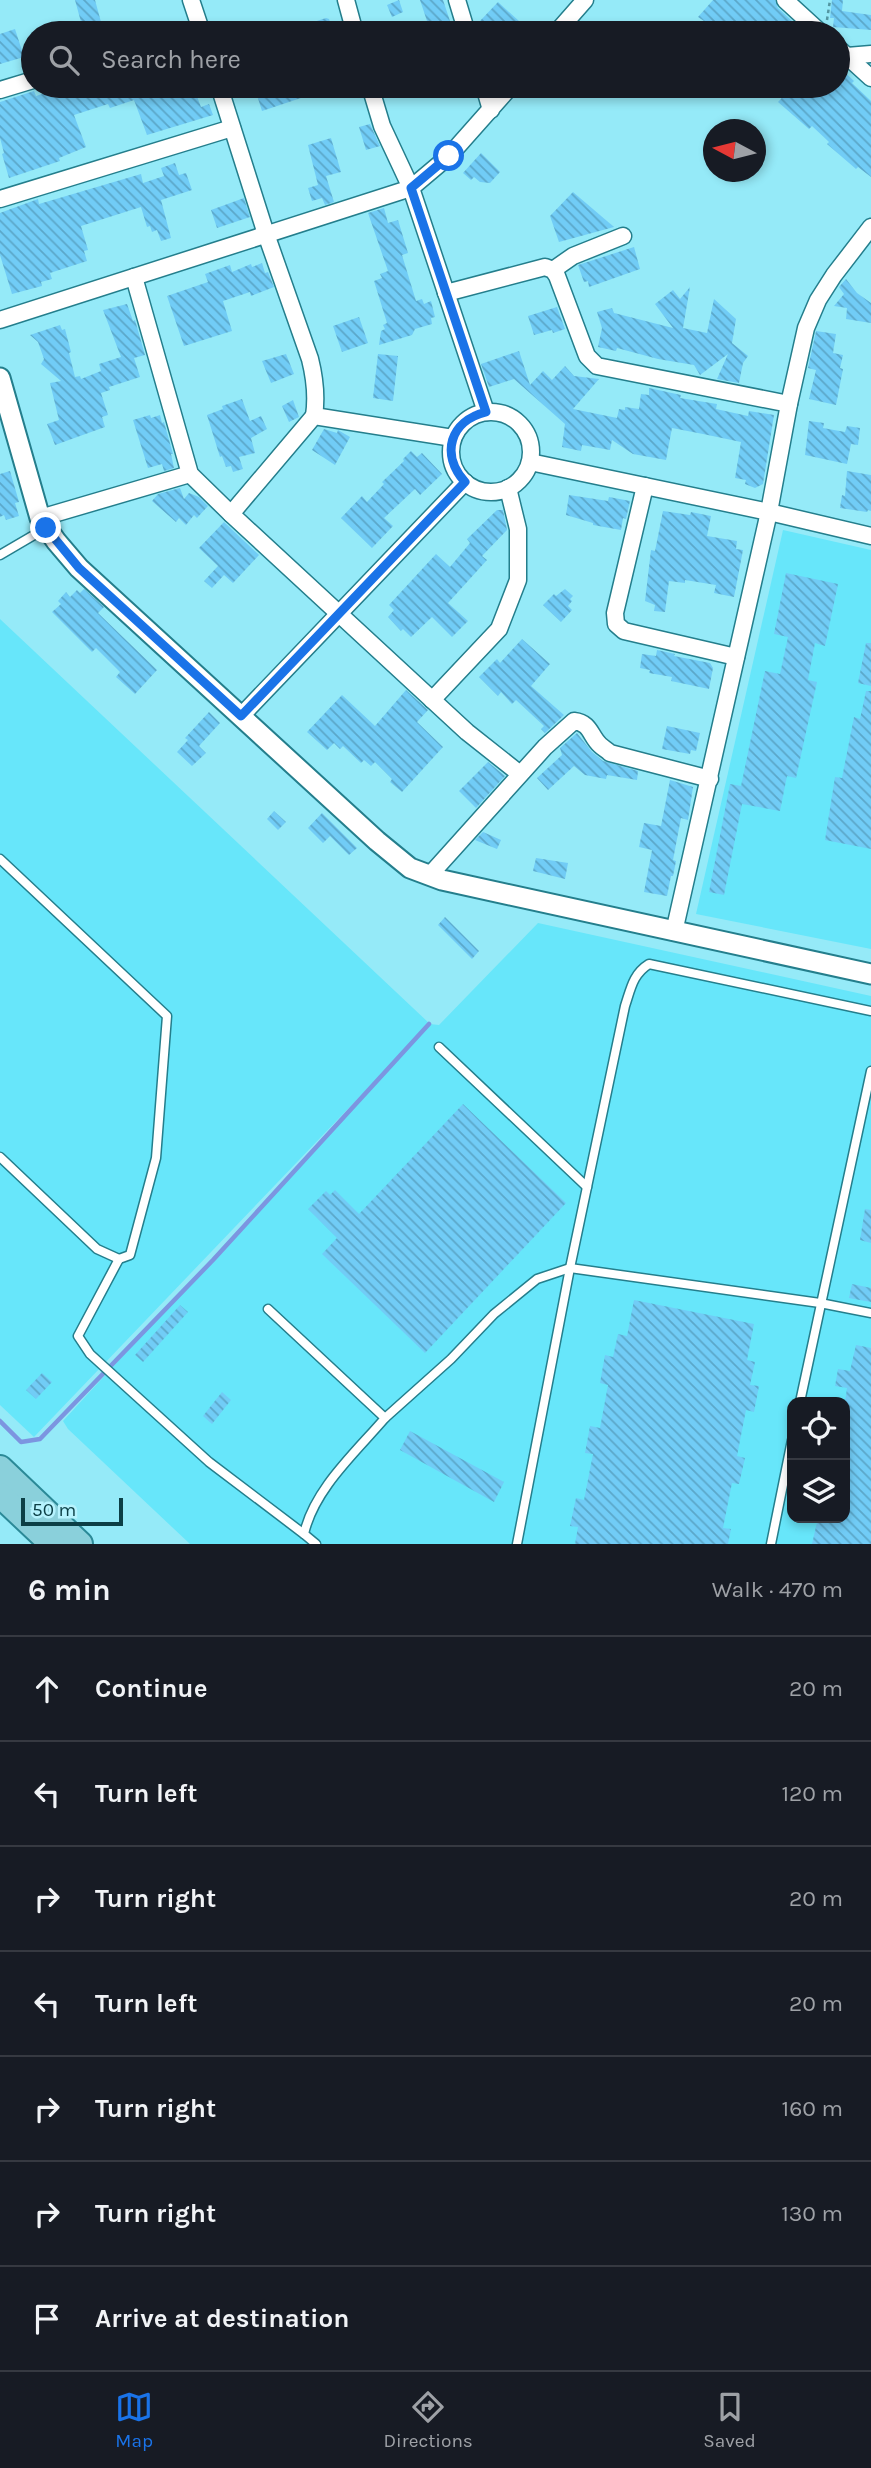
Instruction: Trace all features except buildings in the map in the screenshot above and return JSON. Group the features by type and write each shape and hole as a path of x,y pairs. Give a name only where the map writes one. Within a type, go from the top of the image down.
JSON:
{"main road":[{"path":"0,1468 80,1544"},
{"path":"0,1495 52,1544"}],"street":[{"path":"191,0 198,21"},
{"path":"345,0 351,21"},
{"path":"457,0 463,21"},
{"path":"567,21 585,0"},
{"path":"785,0 814,21"},
{"path":"850,53 871,54"},
{"path":"850,59 871,78"},
{"path":"0,90 21,84"},
{"path":"223,98 310,359 316,402 314,416 230,514"},
{"path":"374,98 382,126 411,188 486,412"},
{"path":"488,98 491,110"},
{"path":"0,320 411,188 449,156 501,98"},
{"path":"0,199 232,128"},
{"path":"674,932 769,512 806,328 818,300 834,275 871,227"},
{"path":"553,270 573,256 622,236"},
{"path":"446,293 545,267 553,270 587,356 597,366 789,404"},
{"path":"134,277 190,474 467,732 520,774"},
{"path":"0,378 43,523 79,568 377,841 410,868 442,880 871,974"},
{"path":"486,412 508,415 525,430 531,451 525,473 508,488 485,492 474,489 457,473 451,450 453,438 466,420 486,412"},
{"path":"314,416 453,438"},
{"path":"530,462 871,536"},
{"path":"43,523 190,474"},
{"path":"241,716 465,482"},
{"path":"645,486 615,614 616,624 624,631 736,657"},
{"path":"432,700 499,629 518,580 518,529 508,488"},
{"path":"429,876 545,747 574,721 591,730 598,744 610,753 710,779"}],"lane":[{"path":"0,555 43,523"},
{"path":"0,859 167,1016 156,1158 130,1255 120,1259 78,1336 90,1354 209,1462 316,1544"},
{"path":"517,1544 570,1268 625,1006 634,978 649,964 871,1011"},
{"path":"439,1047 587,1186"},
{"path":"801,1397 871,1071"},
{"path":"0,1157 97,1249 120,1259"},
{"path":"304,1534 308,1516 321,1496 385,1418 451,1359 494,1314 537,1279 570,1268 820,1303 871,1313"},
{"path":"268,1309 385,1418"},
{"path":"771,1544 788,1460"}],"path":[{"path":"826,21 830,0"}],"shaded area":[{"path":"783,530 871,550 871,949 696,914"},
{"path":"0,619 430,1024 439,1025 538,923 871,996 871,1544 190,1544 68,1429 63,1421 390,1065 34,1437 0,1405"}],"waterway":[{"path":"0,1421 21,1442 40,1439 213,1260 429,1024"}],"route":[{"path":"46,528 79,568 241,716 465,482 452,462 453,438 466,420 486,412 411,188 449,156"}]}
